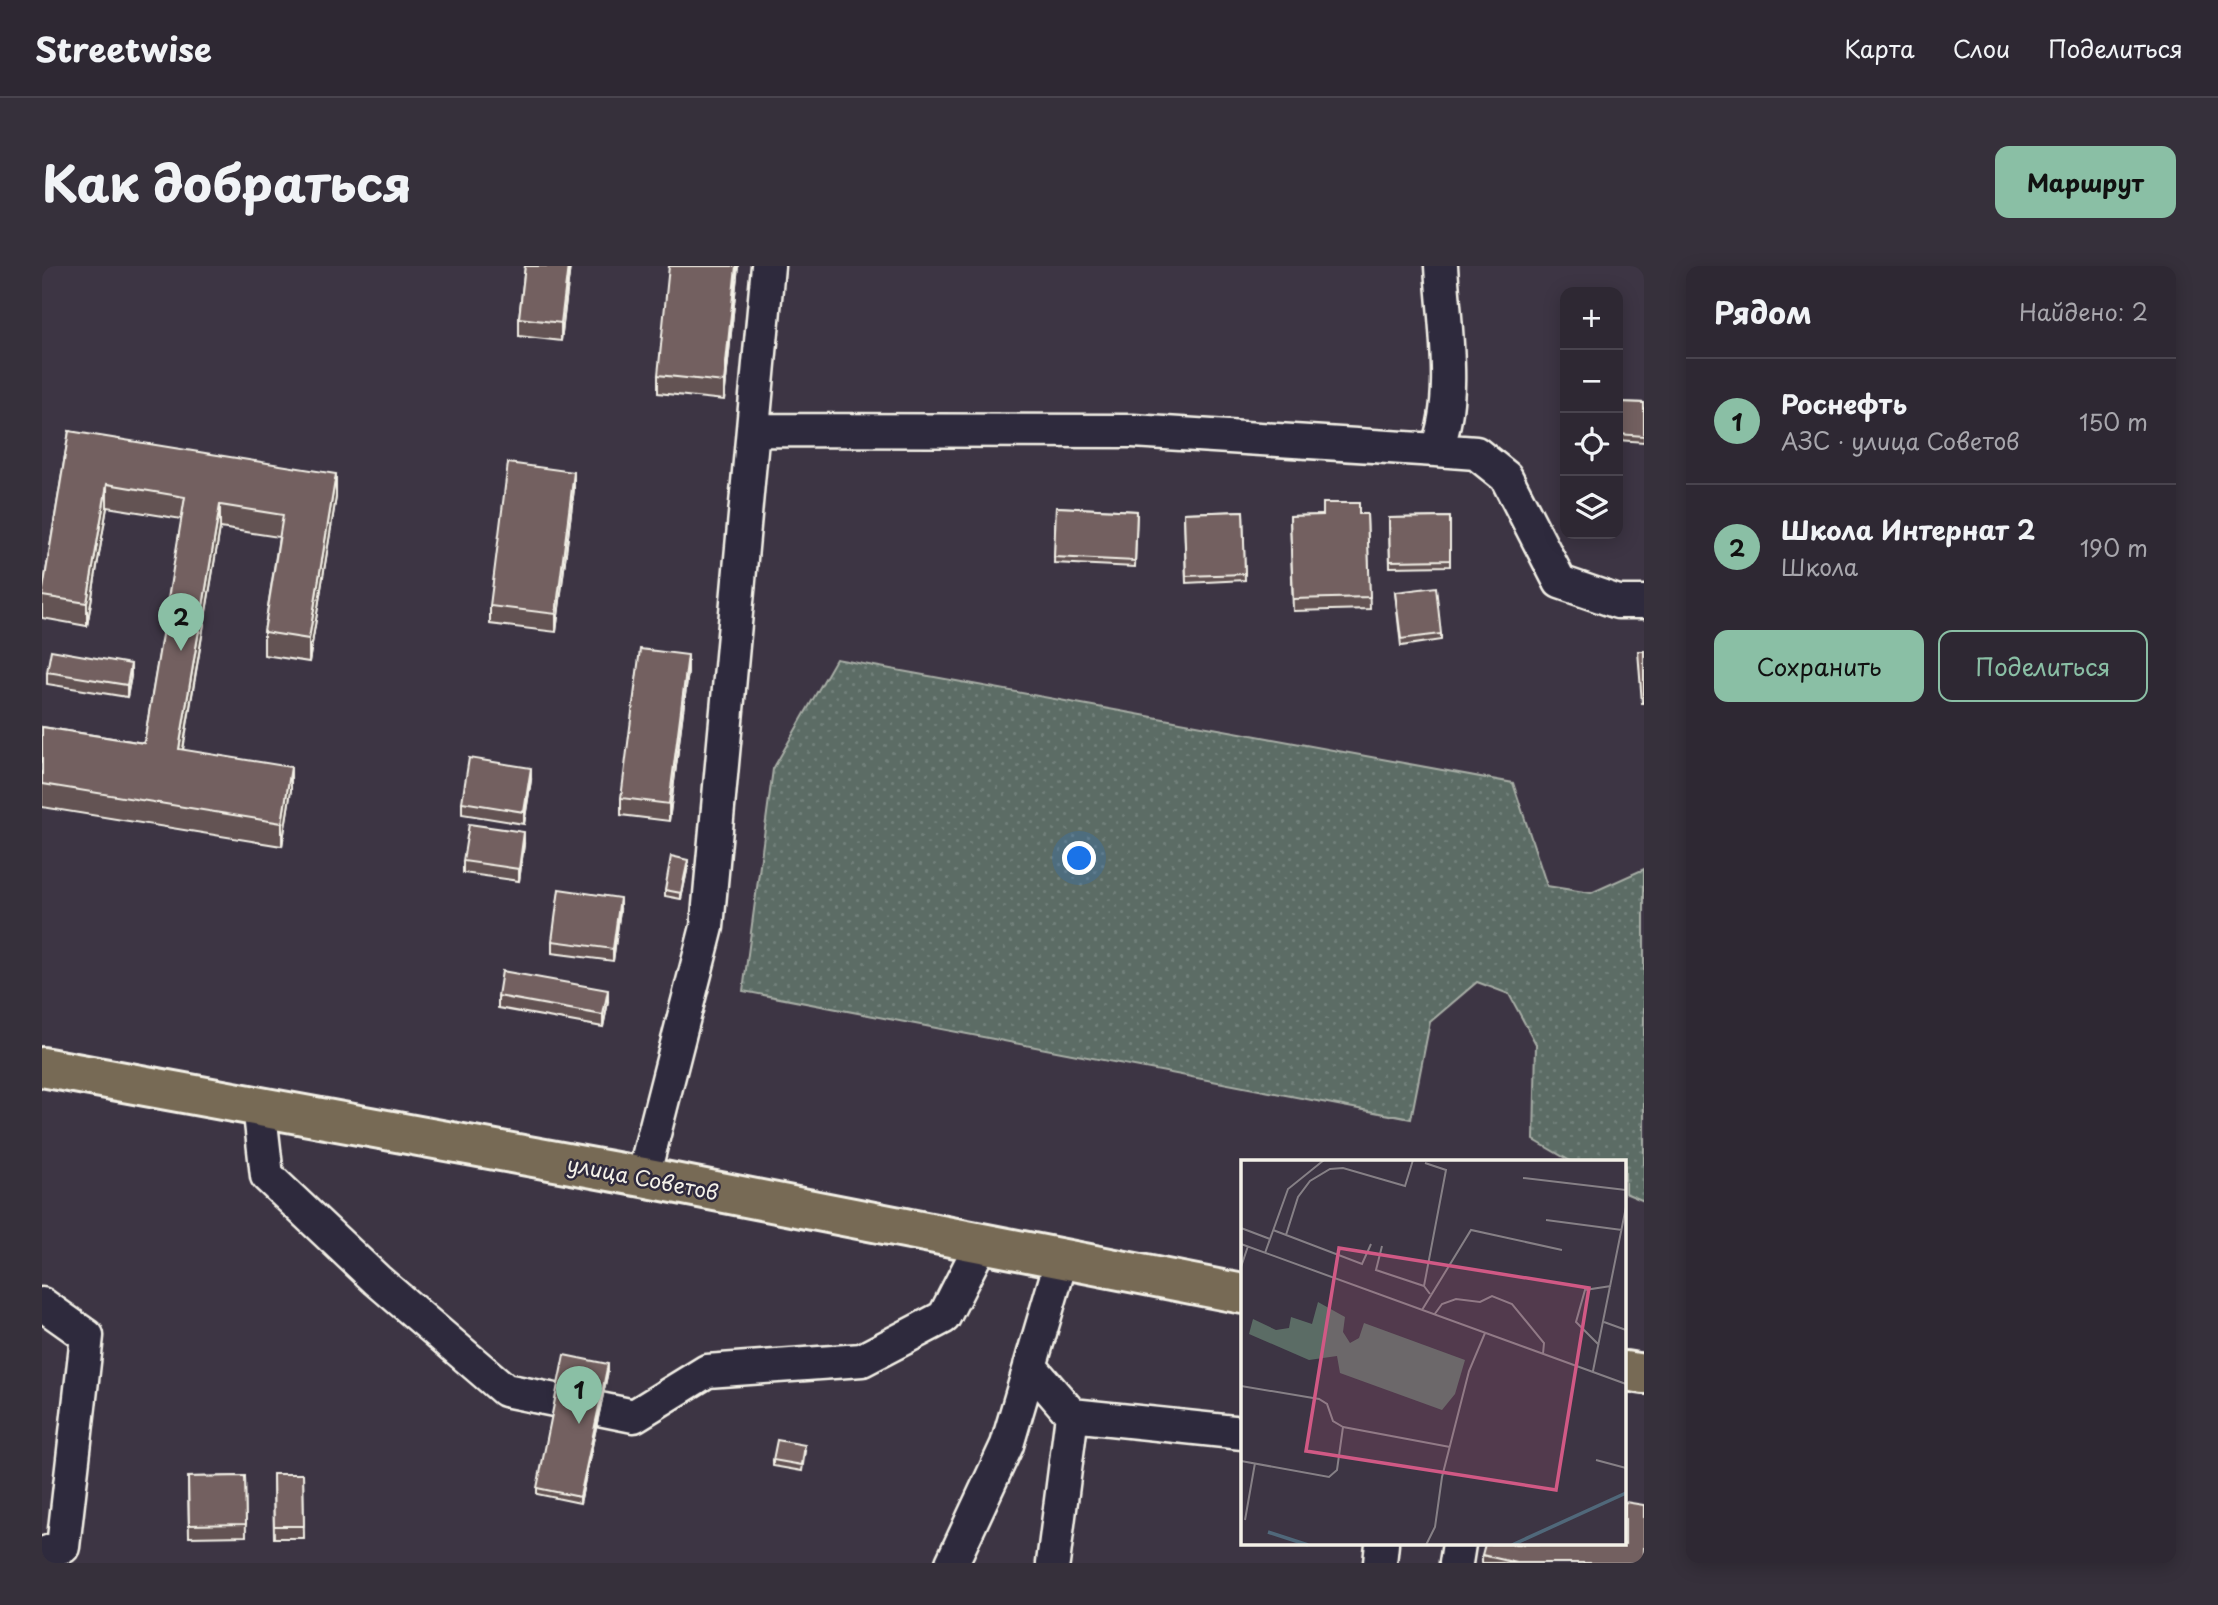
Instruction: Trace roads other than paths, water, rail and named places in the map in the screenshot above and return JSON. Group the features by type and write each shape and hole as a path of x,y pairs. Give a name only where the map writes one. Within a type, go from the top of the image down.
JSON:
{"main road":[{"name":"улица Советов","path":"42,1066 643,1177 1241,1294"},
{"path":"1626,1370 1644,1374"}],"street":[{"path":"643,1177 707,927 768,266"},
{"path":"1436,450 1443,433 1447,406 1441,266"},
{"path":"753,430 1133,431 1476,453 1506,477 1560,582 1618,602 1644,603"},
{"path":"259,1105 267,1176 377,1280 505,1390 634,1416 707,1371 862,1360 944,1317 981,1244"},
{"path":"952,1563 1007,1445 1062,1258"},
{"path":"42,1304 87,1336 63,1547 42,1554"},
{"path":"1030,1366 1072,1415 1241,1433"},
{"path":"1052,1563 1072,1415"}],"place":[{"name":"Школа Интернат 2","path":"181,651"},
{"name":"Роснефть","path":"579,1424"}]}
